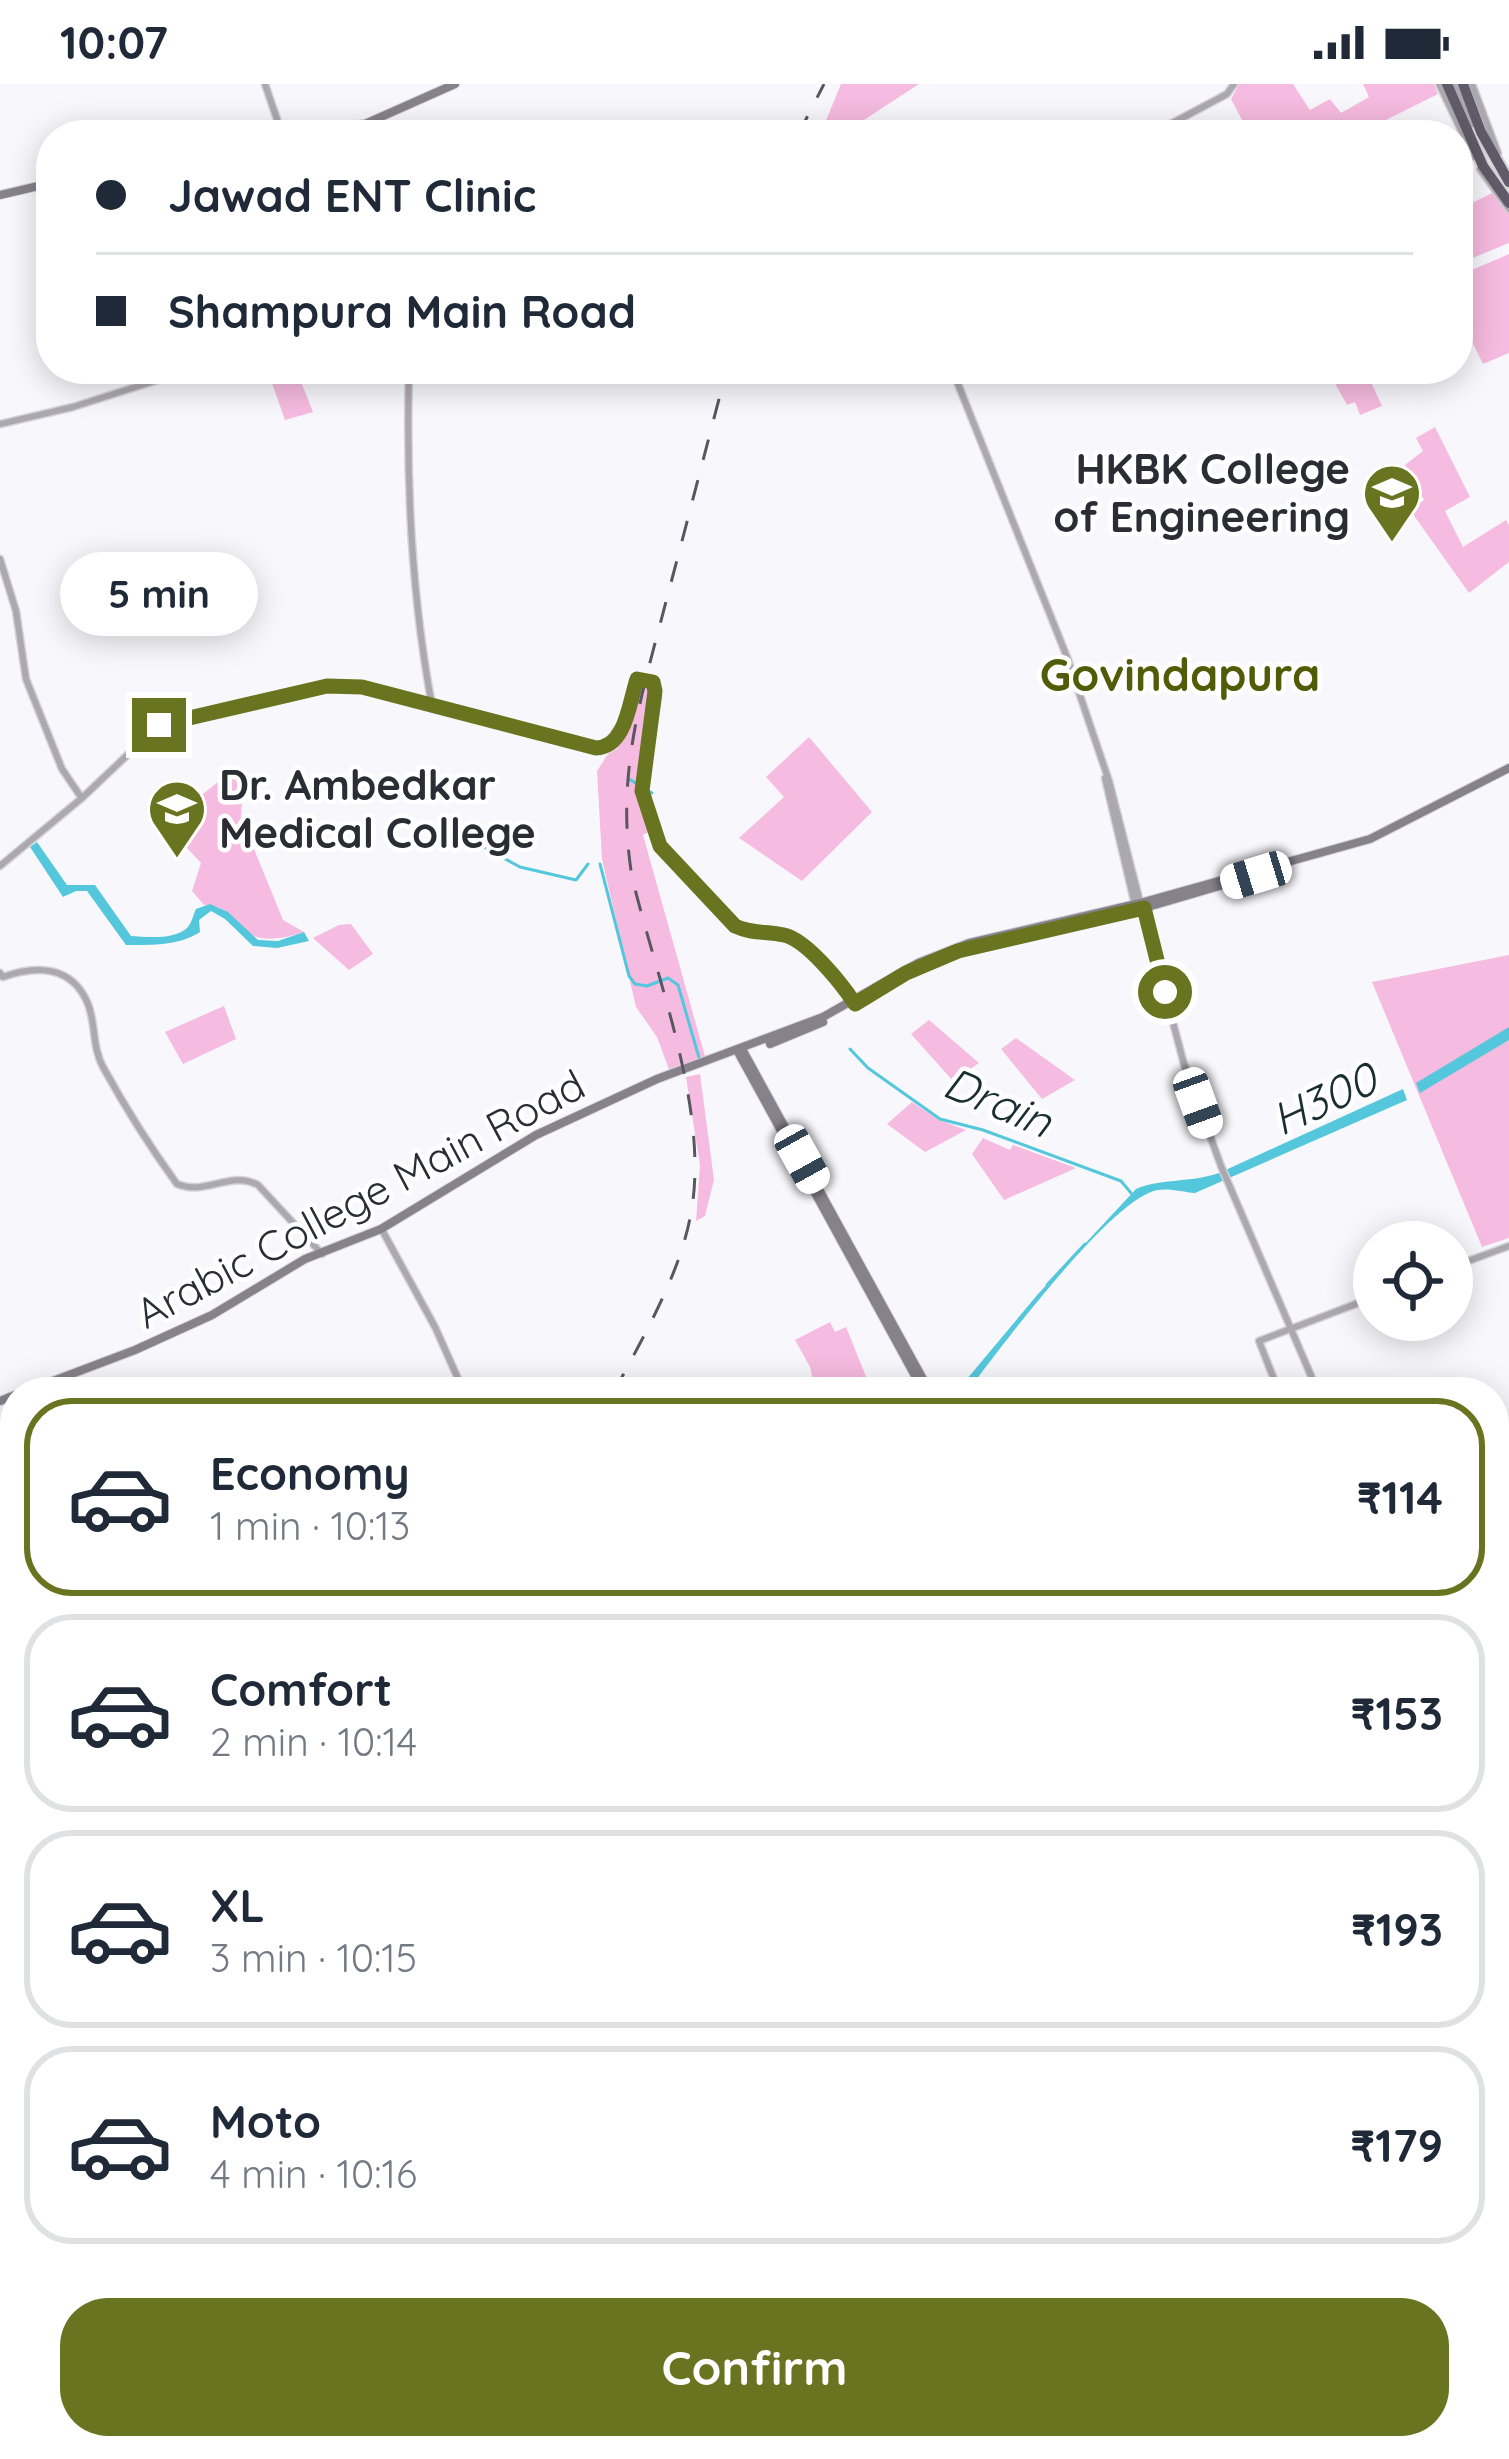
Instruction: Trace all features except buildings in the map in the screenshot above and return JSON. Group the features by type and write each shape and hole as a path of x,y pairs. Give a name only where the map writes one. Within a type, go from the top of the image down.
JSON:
{"highway":[{"path":"1455,84 1504,169 1507,197"},
{"path":"1455,84 1468,120"},
{"path":"1473,135 1484,166 1507,197"}],"main road":[{"path":"373,120 455,84"},
{"path":"0,195 36,187"},
{"path":"655,1082 712,1064 823,1017 958,951 1139,907 1370,839 1509,771"},
{"path":"655,1082 741,1052"},
{"path":"741,1052 919,1377"},
{"name":"Arabic College Main Road","path":"65,1377 212,1316 305,1259 382,1229 536,1135 655,1082"}],"street":[{"path":"265,84 276,120"},
{"path":"1178,120 1227,94 1234,84"},
{"path":"1455,84 1490,135 1504,169"},
{"path":"1455,84 1466,120"},
{"path":"1467,108 1472,120"},
{"path":"1473,124 1490,169 1507,197"},
{"path":"1473,143 1482,173 1507,197"},
{"path":"0,424 145,384"},
{"path":"409,384 406,478 418,625 432,705"},
{"path":"958,384 1066,657 1105,775 1184,1064 1228,1186 1312,1377"},
{"path":"0,559 16,610 26,679 62,769 82,798"},
{"path":"0,866 159,725 327,686 362,687 608,748 615,744 637,679 646,678 655,686 643,788 660,846 717,909 751,934 785,935 800,942 854,1002"},
{"path":"0,973 3,977 31,967 60,973 88,1003 101,1065 177,1184 202,1187 247,1179 322,1254"},
{"path":"382,1229 457,1377"},
{"path":"1473,1259 1509,1246"},
{"path":"1273,1377 1258,1341 1353,1306"}],"shaded area":[{"path":"841,84 919,84 864,120 826,120"},
{"path":"1239,84 1293,84 1310,110 1330,99 1341,113 1369,97 1363,84 1434,84 1438,94 1386,120 1242,120 1231,99"},
{"path":"1492,193 1509,213 1509,243 1473,258 1473,202"},
{"path":"1509,254 1509,353 1483,364 1473,344 1473,270"},
{"path":"272,384 302,384 313,412 285,420"},
{"path":"1335,384 1372,384 1382,406 1360,415 1355,402 1347,405"},
{"path":"1435,427 1470,497 1445,511 1463,547 1506,520 1509,525 1509,562 1469,593 1410,510 1424,500 1405,465 1423,451 1416,438"},
{"path":"638,686 653,689 641,778 651,831 643,835 706,1060 670,1072 657,1037 636,1007 602,859 597,771 618,748"},
{"path":"809,737 872,812 802,881 739,838 784,797 766,777"},
{"path":"233,770 242,797 241,817 283,920 304,932 280,938 250,934 226,912 204,905 192,891 201,863 172,832 184,809"},
{"path":"351,924 373,954 349,970 313,938"},
{"path":"1509,955 1509,1238 1482,1247 1372,982"},
{"path":"224,1006 236,1039 183,1064 165,1032"},
{"path":"929,1020 979,1063 953,1081 911,1034"},
{"path":"1016,1038 1075,1080 1042,1099 1001,1049"},
{"path":"700,1074 714,1180 705,1216 696,1221 700,1165 686,1077"},
{"path":"912,1102 966,1130 925,1152 887,1124"},
{"path":"983,1138 1076,1168 1004,1200 972,1154"},
{"path":"830,1322 835,1332 846,1327 866,1377 812,1377 795,1340"}],"water":[{"path":"37,842 67,885 95,885 131,936 182,932 196,909 210,904 228,912 258,940 278,941 304,932 309,941 277,948 253,946 211,911 199,920 200,932 192,937 126,945 87,891 63,897 30,847"},
{"path":"1509,1027 1509,1040 1420,1093 1416,1083"},
{"path":"1403,1089 1407,1100 1195,1193 1158,1190 1138,1199 1057,1278 978,1377 969,1377 1136,1189 1219,1173"}],"waterway":[{"path":"629,779 652,793"},
{"name":"Drain","path":"457,846 468,838"},
{"name":"Drain","path":"478,844 520,867 576,880 588,864"},
{"name":"Drain","path":"600,864 629,976 635,984 647,986 668,978 678,985 700,1061"},
{"name":"Drain","path":"850,1049 868,1068 940,1119 1121,1181 1131,1193"},
{"name":"H300","path":"1047,1285 1085,1244"}],"railway":[{"path":"806,120 824,84"},
{"path":"622,1377 686,1236 695,1173 678,1045 632,877 629,768 641,700 723,384"}],"place":[{"name":"HKBK College of Engineering","path":"1392,544"},
{"name":"Dr. Ambedkar Medical College","path":"177,860"}],"district":[{"name":"Govindapura","path":"1180,675"}],"route":[{"path":"159,725 327,686 362,687 608,748 618,739 637,679 646,678 655,691 642,791 660,846 735,926 751,934 785,935 800,942 855,1004 906,973 958,951 1144,908 1165,992"}]}
